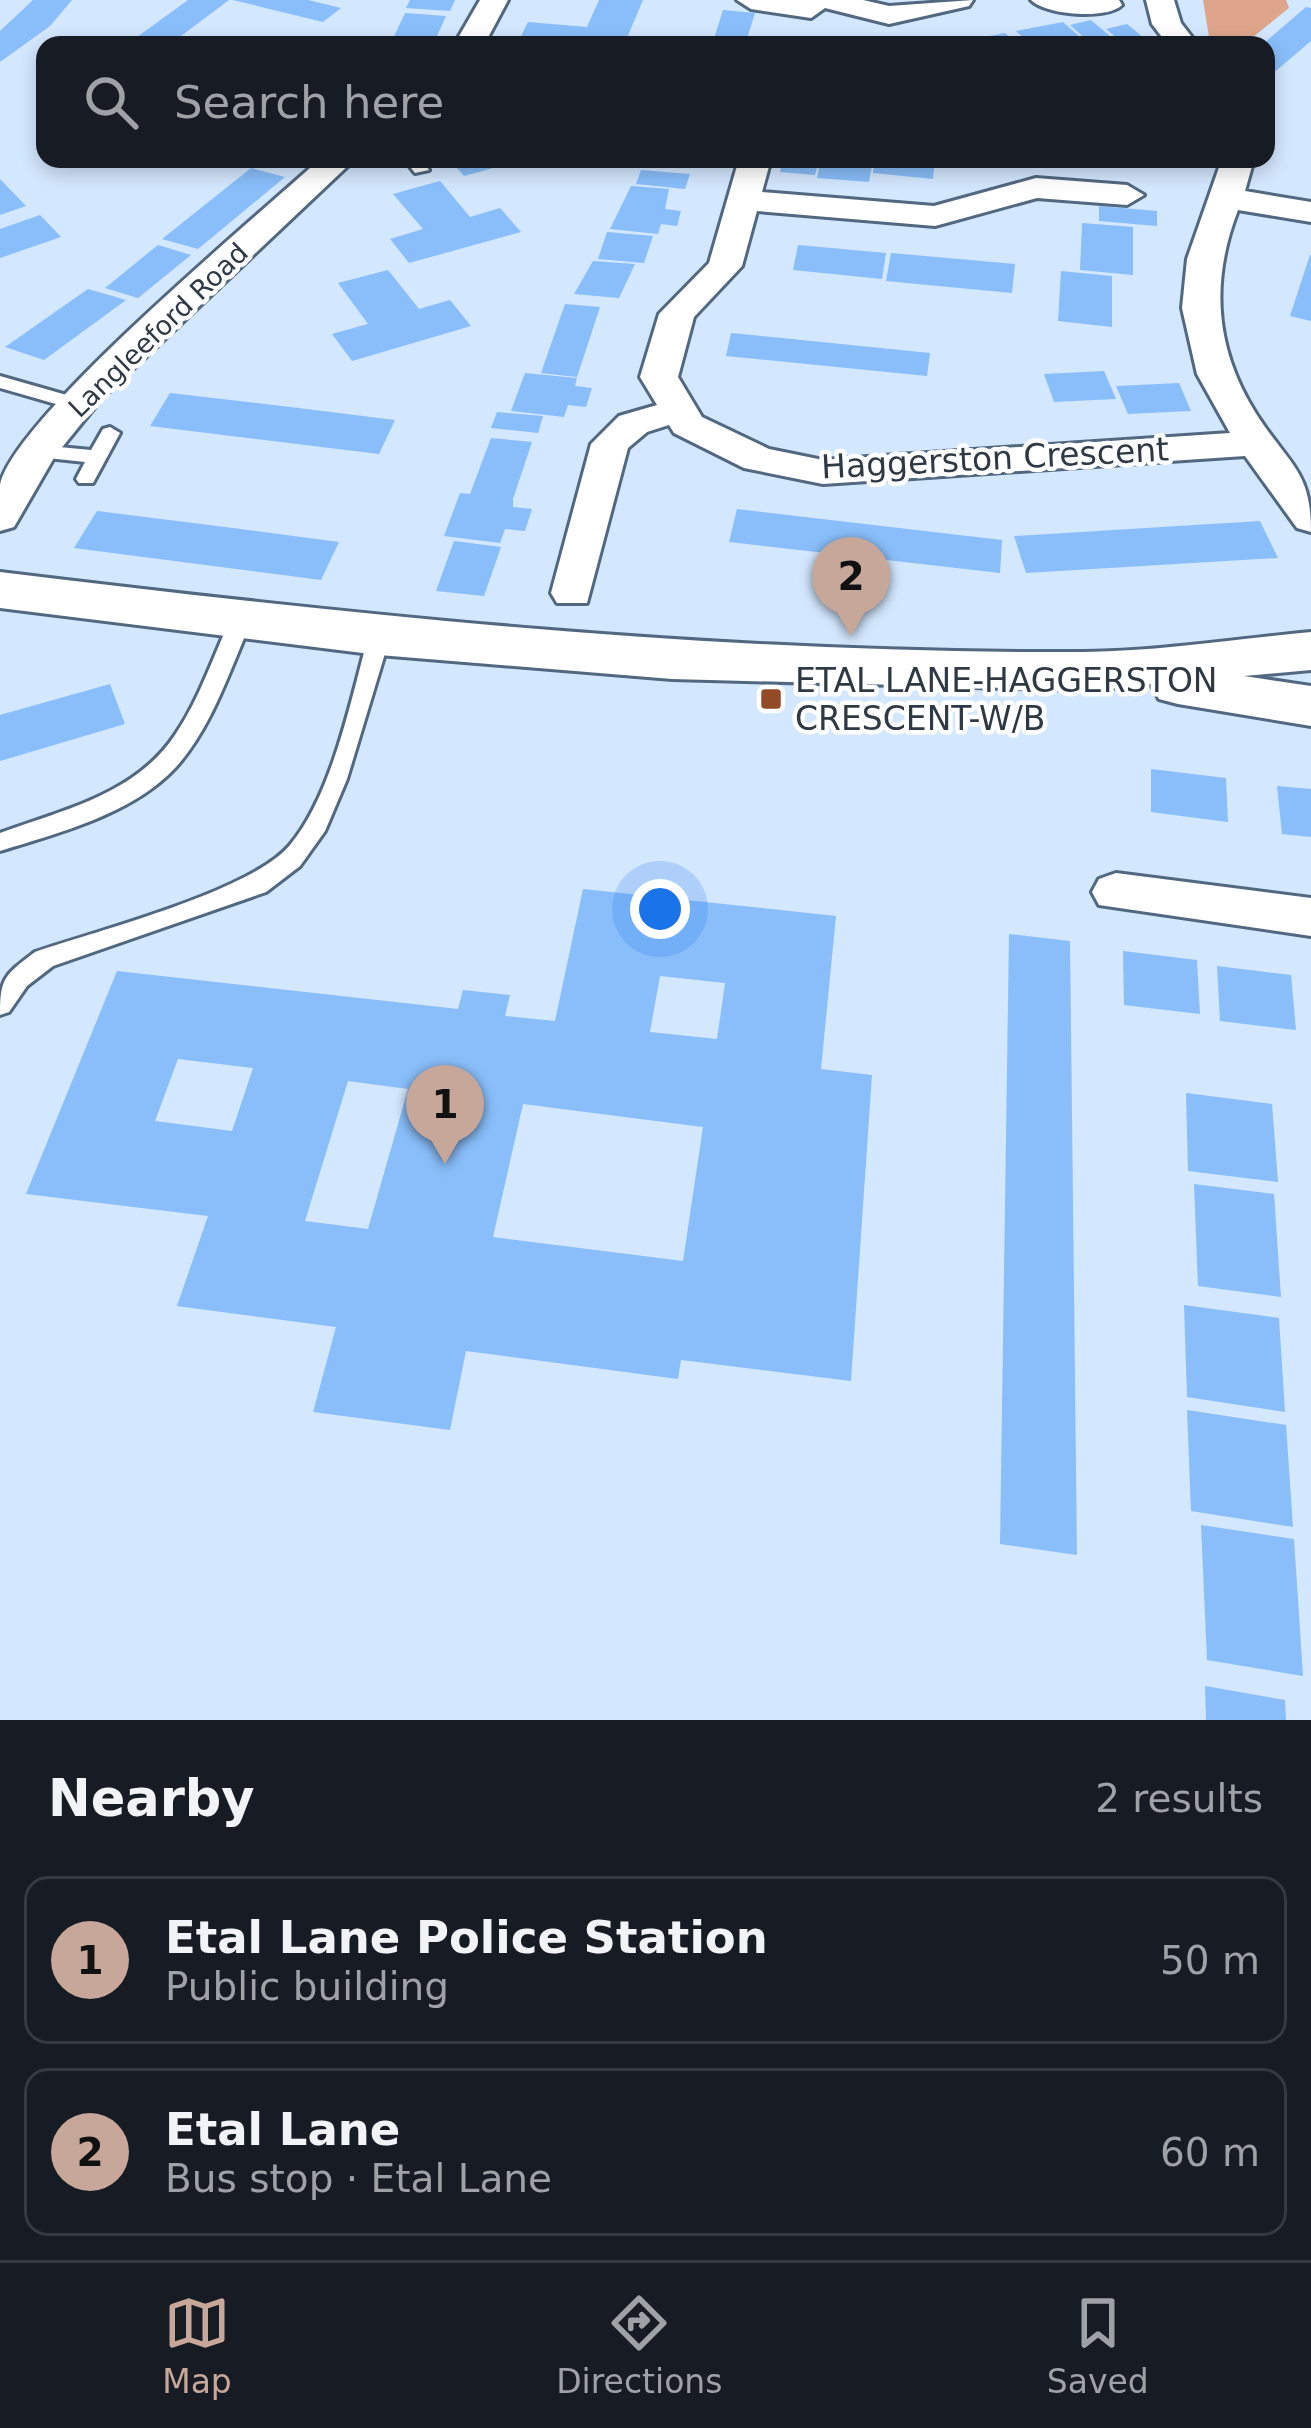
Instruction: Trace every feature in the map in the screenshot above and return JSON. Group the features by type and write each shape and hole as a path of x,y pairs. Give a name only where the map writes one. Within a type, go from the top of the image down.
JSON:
{"street":[{"path":"474,36 494,0"},
{"path":"751,0 820,3 890,15 959,0"},
{"path":"1046,0 1108,4"},
{"path":"1160,0 1167,25 1176,36"},
{"path":"793,36 820,3"},
{"name":"Langleeford Road","path":"0,518 38,451 77,404 329,168"},
{"path":"572,592 610,444 633,424 679,410 658,377 677,314 725,266 753,168"},
{"path":"1236,168 1202,268 1197,317 1216,381 1311,519"},
{"path":"744,200 935,217 1036,188 1127,195"},
{"path":"1229,198 1311,212"},
{"name":"Haggerston Crescent","path":"679,410 688,425 758,458 823,472 1257,443"},
{"path":"0,590 379,637 672,660 1089,671 1311,651"},
{"path":"1089,671 1311,706"},
{"path":"1116,892 1311,917"}],"lane":[{"path":"0,382 77,404"},
{"path":"86,479 110,433"},
{"path":"38,451 97,457"},
{"path":"0,842 97,805 156,773 185,734 242,618"},
{"path":"0,1005 18,979 44,959 257,885 284,867 304,846 344,747 379,637"}],"shaded area":[{"path":"1203,0 1286,0 1289,8 1254,36 1209,36"}],"building":[{"path":"33,0 72,0 50,26 0,62 0,31"},
{"path":"188,0 229,0 181,36 138,36"},
{"path":"233,0 308,0 341,8 323,22"},
{"path":"410,0 455,0 450,11 406,8"},
{"path":"599,0 643,0 628,36 521,36 528,22 587,27"},
{"path":"1306,7 1311,8 1311,41 1275,72 1272,36"},
{"path":"723,10 755,13 748,36 715,36"},
{"path":"405,13 446,16 437,36 394,36"},
{"path":"1091,20 1110,36 1082,36 1070,25"},
{"path":"1063,22 1079,36 1021,36 1016,31"},
{"path":"1127,24 1142,36 1114,36 1106,29"},
{"path":"251,168 285,177 198,249 162,239"},
{"path":"457,168 494,168 464,176"},
{"path":"781,168 817,168 815,175 780,172"},
{"path":"819,168 871,168 869,182 817,178"},
{"path":"874,168 934,168 933,179 873,173"},
{"path":"641,170 690,174 685,189 636,184"},
{"path":"0,179 26,206 0,215"},
{"path":"440,181 470,217 500,208 521,232 409,263 390,239 423,229 393,194"},
{"path":"631,186 669,189 665,209 681,211 677,226 661,224 658,234 610,229"},
{"path":"1099,206 1157,211 1157,226 1099,221"},
{"path":"40,215 61,237 0,258 0,229"},
{"path":"1082,223 1133,227 1133,275 1080,270"},
{"path":"607,232 653,236 644,263 598,259"},
{"path":"158,245 191,255 138,298 105,288"},
{"path":"798,245 886,253 882,279 793,270"},
{"path":"891,253 1015,264 1012,293 886,281"},
{"path":"1311,255 1311,321 1290,316"},
{"path":"593,261 635,264 619,298 574,294"},
{"path":"388,270 419,309 450,300 471,326 352,361 332,334 368,324 338,283"},
{"path":"1061,271 1112,276 1112,327 1058,321"},
{"path":"88,289 126,300 44,360 5,347"},
{"path":"565,304 600,307 577,377 541,373"},
{"path":"731,333 930,353 927,376 726,356"},
{"path":"1104,371 1116,399 1054,402 1044,374"},
{"path":"525,373 577,378 575,386 592,388 586,407 568,405 564,417 511,411"},
{"path":"1179,383 1191,411 1128,414 1116,386"},
{"path":"170,393 395,420 379,454 150,426"},
{"path":"497,412 543,416 538,433 491,428"},
{"path":"491,438 532,442 513,499 513,507 532,509 525,531 505,529 500,543 444,536 460,493 470,494"},
{"path":"737,509 1002,540 1000,573 729,542"},
{"path":"97,511 339,542 321,580 74,548"},
{"path":"1260,521 1278,558 1026,573 1014,536"},
{"path":"454,541 501,547 484,596 436,591"},
{"path":"110,684 125,724 0,761 0,715"},
{"path":"1151,769 1226,778 1228,822 1151,812"},
{"path":"1277,786 1311,789 1311,837 1282,834"},
{"path":"583,889 836,916 821,1069 872,1075 851,1381 681,1360 678,1379 466,1351 450,1430 313,1412 336,1327 177,1306 208,1216 26,1194 117,971 458,1009 463,990 510,995 505,1016 555,1021","holes":["660,976 725,983 717,1039 650,1032","178,1059 253,1068 232,1131 155,1121","348,1081 408,1089 368,1229 305,1221","523,1104 703,1127 683,1261 493,1237"]},
{"path":"1009,934 1070,941 1077,1555 1000,1544"},
{"path":"1123,951 1197,960 1200,1014 1124,1005"},
{"path":"1217,966 1291,975 1296,1030 1220,1021"},
{"path":"1186,1093 1272,1104 1278,1182 1188,1171"},
{"path":"1194,1184 1274,1194 1281,1297 1198,1286"},
{"path":"1184,1305 1279,1318 1285,1412 1187,1397"},
{"path":"1187,1410 1286,1425 1293,1527 1191,1511"},
{"path":"1201,1525 1294,1539 1303,1676 1207,1660"},
{"path":"1205,1686 1285,1700 1286,1720 1206,1720"}],"place":[{"name":"Etal Lane","path":"851,636"},
{"name":"ETAL LANE-HAGGERSTON CRESCENT-W/B","path":"771,699"},
{"name":"Etal Lane Police Station","path":"445,1164"}]}
